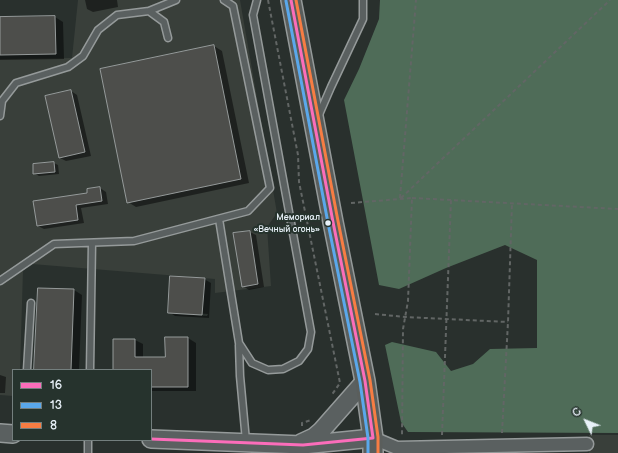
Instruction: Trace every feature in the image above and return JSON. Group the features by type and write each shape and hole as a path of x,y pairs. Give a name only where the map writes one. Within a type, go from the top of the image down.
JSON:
{"main road":[{"path":"291,0 365,381 373,446"}],"street":[{"path":"300,449 303,442 314,437 321,431 365,381"},
{"path":"0,433 12,434"},
{"path":"152,439 246,443 300,449"},
{"path":"300,449 303,445 373,446 397,448 587,444"}],"lane":[{"path":"0,116 2,101 16,83 68,67 83,56 98,30 117,16 149,11 176,0"},
{"path":"0,281 54,244 134,241 248,212 270,188 233,6 224,0"},
{"path":"239,343 252,363 268,370 283,369 299,361 308,348 311,332 253,15 257,0"},
{"path":"315,126 362,19 363,0"},
{"path":"149,11 164,22 168,38"},
{"path":"218,219 239,343 240,376 246,443"},
{"path":"90,369 92,243"},
{"path":"26,369 31,302"},
{"path":"88,441 88,453"}],"path":[{"path":"268,0 298,155 299,182 340,383 330,398"},
{"path":"400,199 416,0"},
{"path":"400,199 610,0"},
{"path":"398,436 402,436 403,329 408,301 412,198"},
{"path":"351,203 412,198 618,209"},
{"path":"442,438 451,200"},
{"path":"502,437 512,203"},
{"path":"375,314 508,322"},
{"path":"302,423 313,419"}],"shaded area":[{"path":"78,0 240,0 277,213 267,227 271,286 215,293 215,279 32,264 23,270 20,369 12,369 12,396 0,395 0,59 72,58"},
{"path":"589,435 618,435 618,453 589,453"}],"green space":[{"path":"380,0 618,0 618,433 408,432 401,422 385,345 392,342 436,352 451,371 473,364 490,349 537,348 537,260 505,245 446,268 399,289 379,285 344,100 359,69 379,19"}],"building":[{"path":"55,16 56,54 0,55 0,17"},
{"path":"214,45 241,179 127,203 100,69"},
{"path":"71,90 85,152 59,158 45,96"},
{"path":"54,162 55,172 33,174 33,164"},
{"path":"100,187 102,201 76,205 78,220 37,226 33,201 87,193 87,189"},
{"path":"250,231 258,284 242,287 233,233"},
{"path":"170,276 205,278 202,315 168,313"},
{"path":"38,288 74,289 71,369 34,369"},
{"path":"165,337 188,337 188,387 152,387 152,369 113,369 113,339 135,339 135,357 165,357"}],"transit line":[{"name":"16","path":"152,439 303,445 373,438 365,381 291,0"},
{"name":"8","path":"296,0 370,380 378,437 378,453"},
{"name":"13","path":"286,1 360,382 368,438 368,453"}],"place":[{"name":"Мемориал «Вечный огонь»","path":"328,223"}]}
